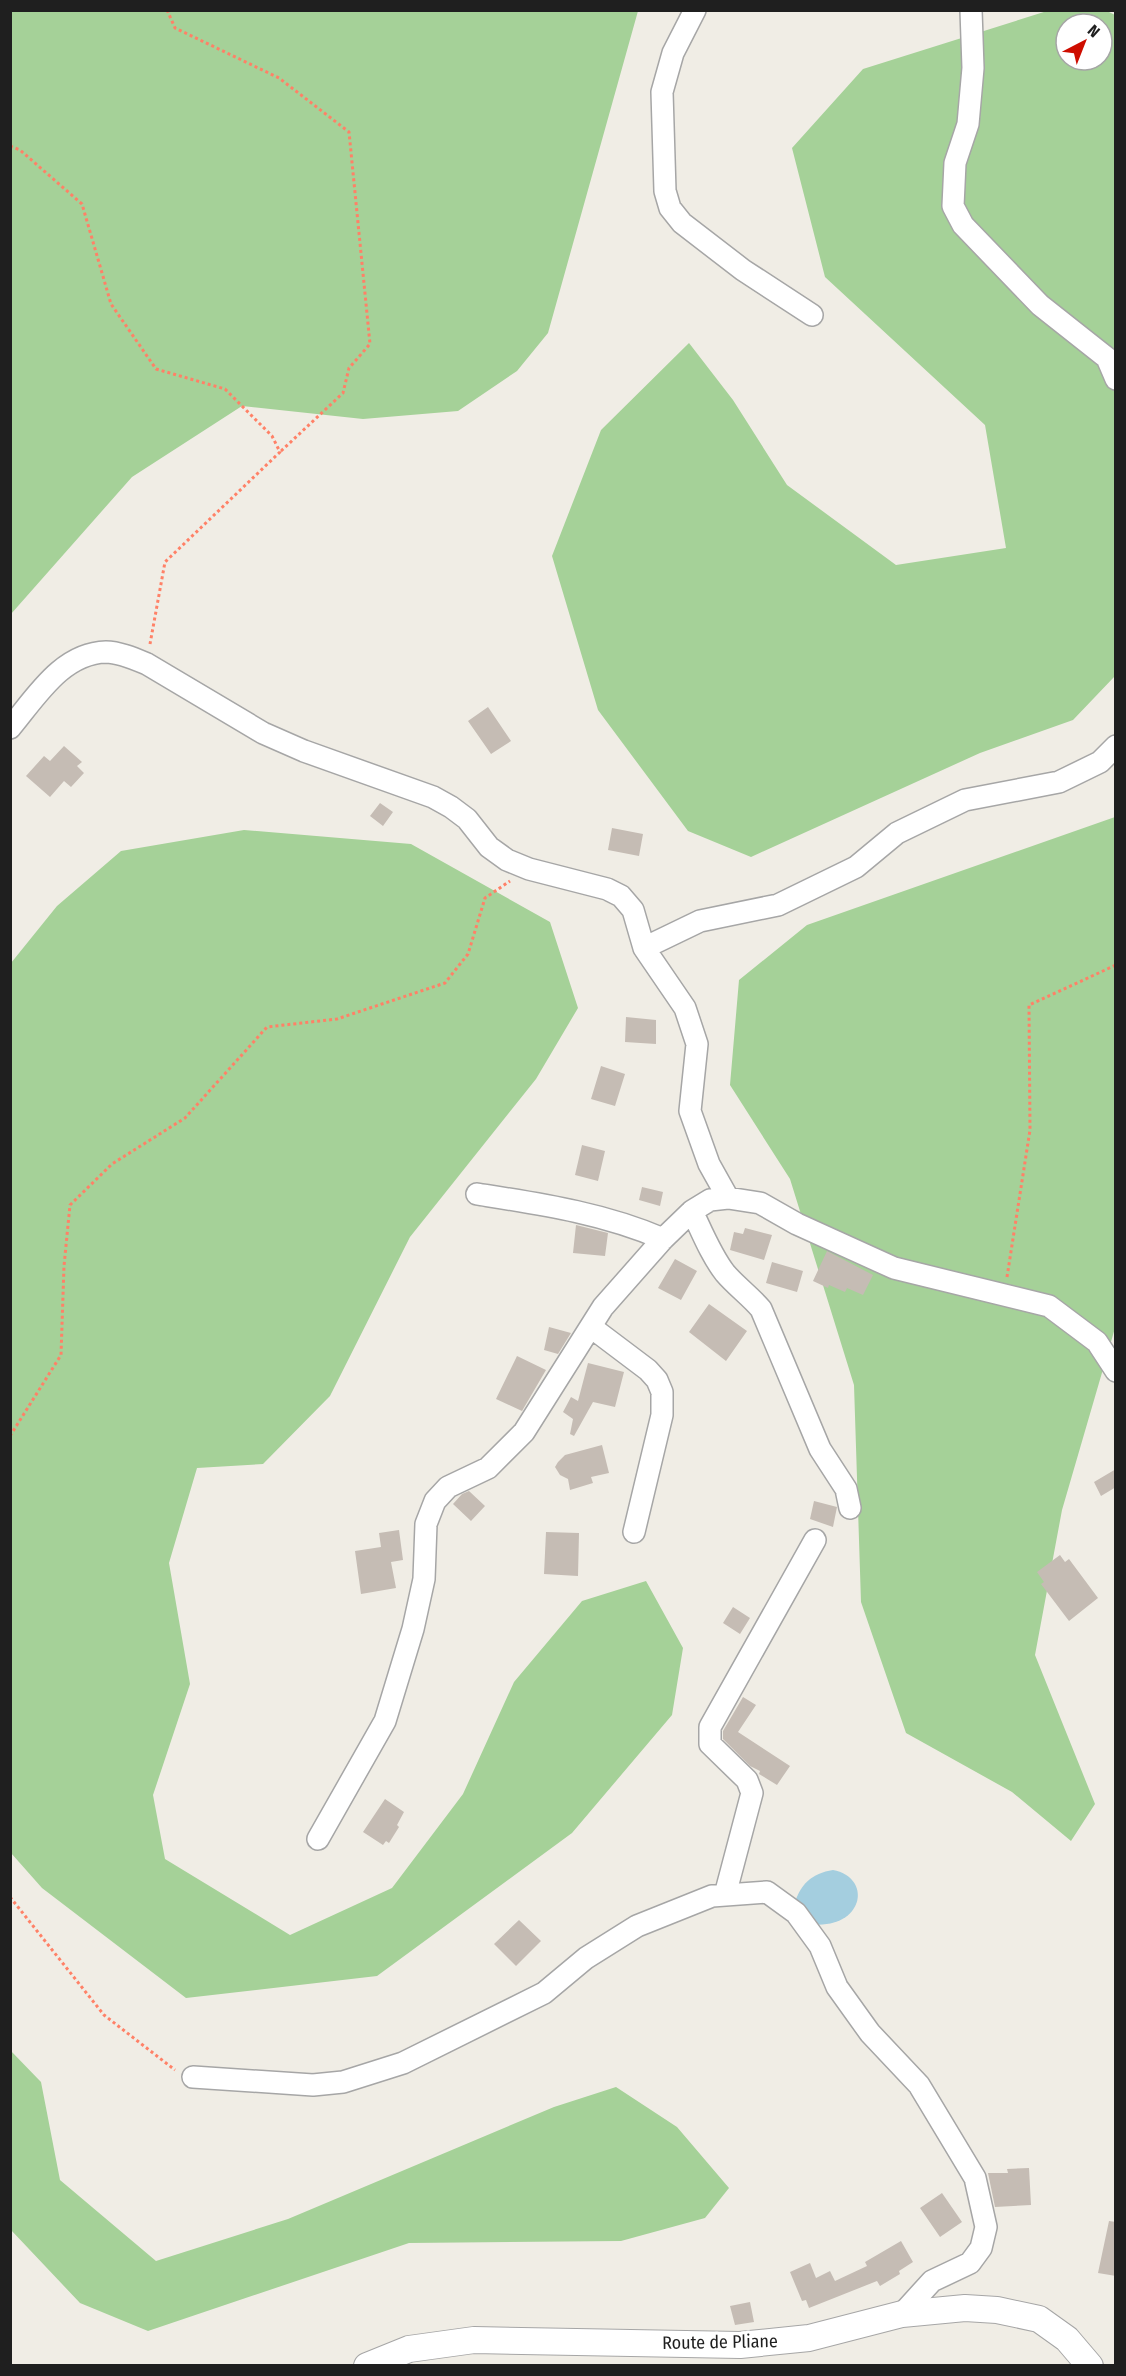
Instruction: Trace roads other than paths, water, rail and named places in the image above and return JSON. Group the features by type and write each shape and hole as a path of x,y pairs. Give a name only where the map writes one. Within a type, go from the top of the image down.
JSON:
{"street":[{"path":"695,10 673,53 662,92 665,191 670,208 682,223 743,270 812,315"},
{"path":"971,10 973,68 968,124 955,163 953,206 963,225 1040,305 1107,358 1116,379"},
{"path":"10,728 57,672 81,656 108,652 147,664 263,733 304,751 433,797 467,819 489,846 507,860 529,869 607,889 621,896 633,910 644,948 685,1008 697,1044 690,1111 709,1164 728,1197"},
{"path":"644,948 700,921 778,905 856,867 897,832 965,800 1059,782 1100,762 1116,746"},
{"path":"477,1194 603,1217 634,1226 663,1239"},
{"path":"318,1839 385,1721 413,1629 424,1579 426,1524 435,1501 448,1487 488,1468 524,1432 603,1307 663,1239 692,1211 710,1200 728,1197 760,1203 797,1224 894,1268 1004,1293 1049,1306 1096,1342 1116,1371"},
{"path":"692,1211 725,1273 751,1296 761,1309 815,1439 846,1489 850,1508"},
{"path":"591,1328 648,1370 657,1380 662,1392 662,1414 634,1533"},
{"path":"725,1895 752,1793 747,1780 710,1744 710,1727 816,1540"},
{"path":"193,2077 313,2085 343,2082 403,2063 544,1993 586,1958 637,1926 712,1896 767,1892 796,1913 820,1946 837,1987 870,2033 919,2085 975,2178 986,2227 981,2248 970,2263 932,2281 902,2314"},
{"name":"Route de Pliane","path":"367,2366 409,2349 474,2340 740,2345 809,2338 902,2314 965,2308 997,2310 1039,2319 1067,2339 1090,2366"}],"water":[{"path":"833,1870 846,1875 854,1883 858,1892 857,1903 841,1920 827,1924 809,1924 794,1906 799,1892 813,1877"}]}
